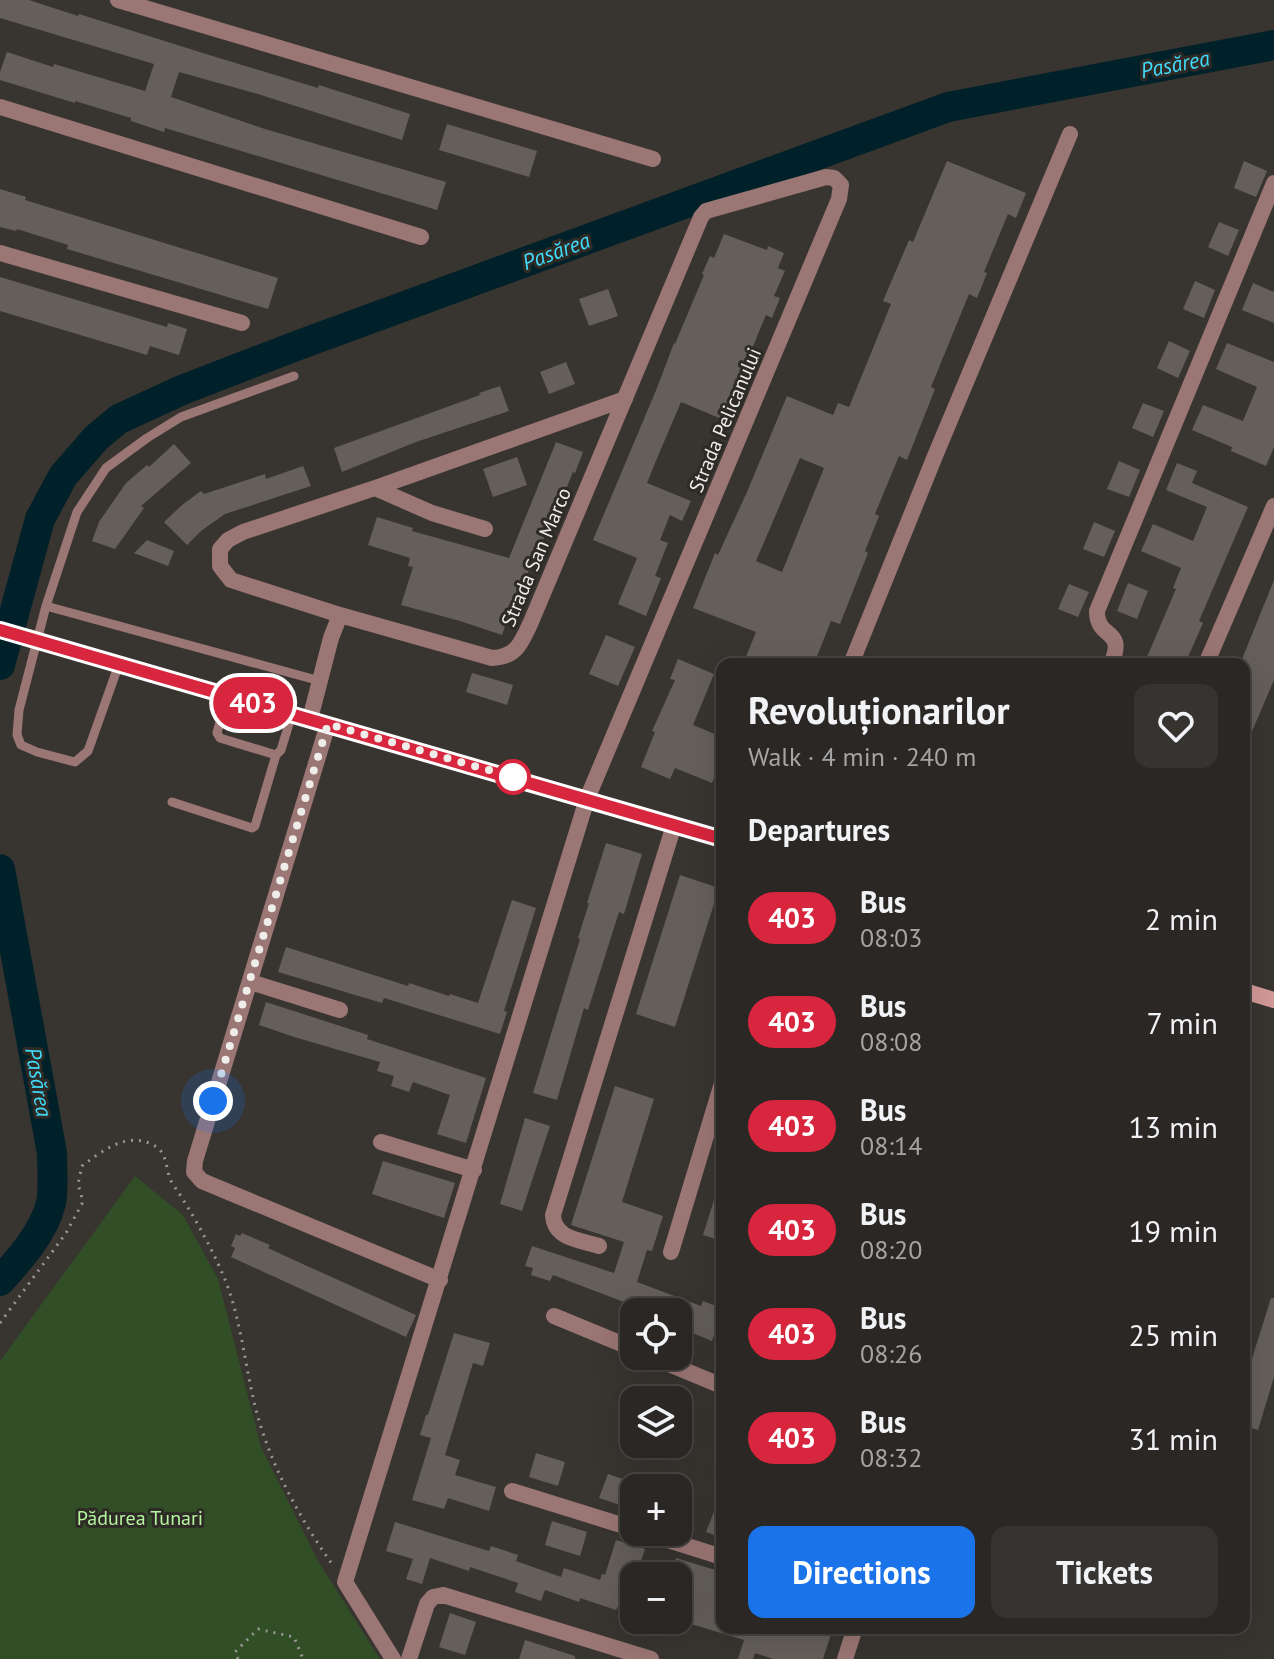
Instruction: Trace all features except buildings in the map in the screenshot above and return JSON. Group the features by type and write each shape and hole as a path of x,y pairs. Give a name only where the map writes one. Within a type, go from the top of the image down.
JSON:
{"main road":[{"path":"0,630 716,837"},
{"path":"1250,993 1274,1000"}],"street":[{"path":"118,0 653,159"},
{"path":"0,107 421,237"},
{"path":"853,658 1070,134"},
{"name":"Strada Pelicanului","path":"587,799 839,199 841,185 834,178 826,177 706,211"},
{"path":"1114,658 1116,644 1111,634 1097,622 1097,611 1274,183"},
{"name":"Strada San Marco","path":"340,615 492,658 504,658 513,653 531,622 697,225 706,211"},
{"path":"0,253 242,323"},
{"path":"310,719 340,615 231,580 220,566 220,549 228,540 243,532 625,399"},
{"path":"375,488 432,513 485,529"},
{"path":"1209,658 1274,506"},
{"path":"328,724 194,1172 202,1181 440,1280"},
{"path":"393,1659 345,1582 587,799"},
{"path":"599,1246 564,1236 557,1231 553,1215 674,825"},
{"path":"250,982 340,1010"},
{"path":"671,1252 716,1103"},
{"path":"381,1142 474,1170"},
{"path":"554,1316 620,1343"},
{"path":"684,1370 716,1384"},
{"path":"512,1491 620,1525"},
{"path":"687,1546 716,1555"},
{"path":"409,1659 427,1604 433,1597 443,1595 651,1659"},
{"path":"845,1659 853,1634"}],"lane":[{"path":"119,664 88,751 75,762 21,745 17,735 19,710 46,606 77,512 106,468 181,417 294,376"},
{"path":"46,606 320,681"},
{"path":"227,696 217,733 220,738 276,755"},
{"path":"172,802 252,828 255,826 292,714"}],"path":[{"path":"0,1323 66,1233 83,1202 78,1184 82,1166 122,1141 143,1141 157,1146 166,1159 170,1179 226,1282 255,1405 274,1462 306,1523 345,1582"},
{"path":"238,1659 235,1652 258,1629 294,1637 303,1659"}],"green space":[{"name":"Pădurea Tunari","path":"135,1176 183,1215 218,1279 261,1447 318,1561 380,1659 0,1659 0,1361"}],"waterway":[{"name":"Pasărea","path":"0,665 40,519 63,476 96,438 119,419 182,390 296,346 948,107 1274,45"},
{"name":"Pasărea","path":"0,869 52,1153 53,1184 48,1214 37,1235 0,1281"}],"bus line":[{"name":"403","path":"0,630 716,837"}],"route":[{"path":"213,1101 328,724 520,779 513,777"}]}
